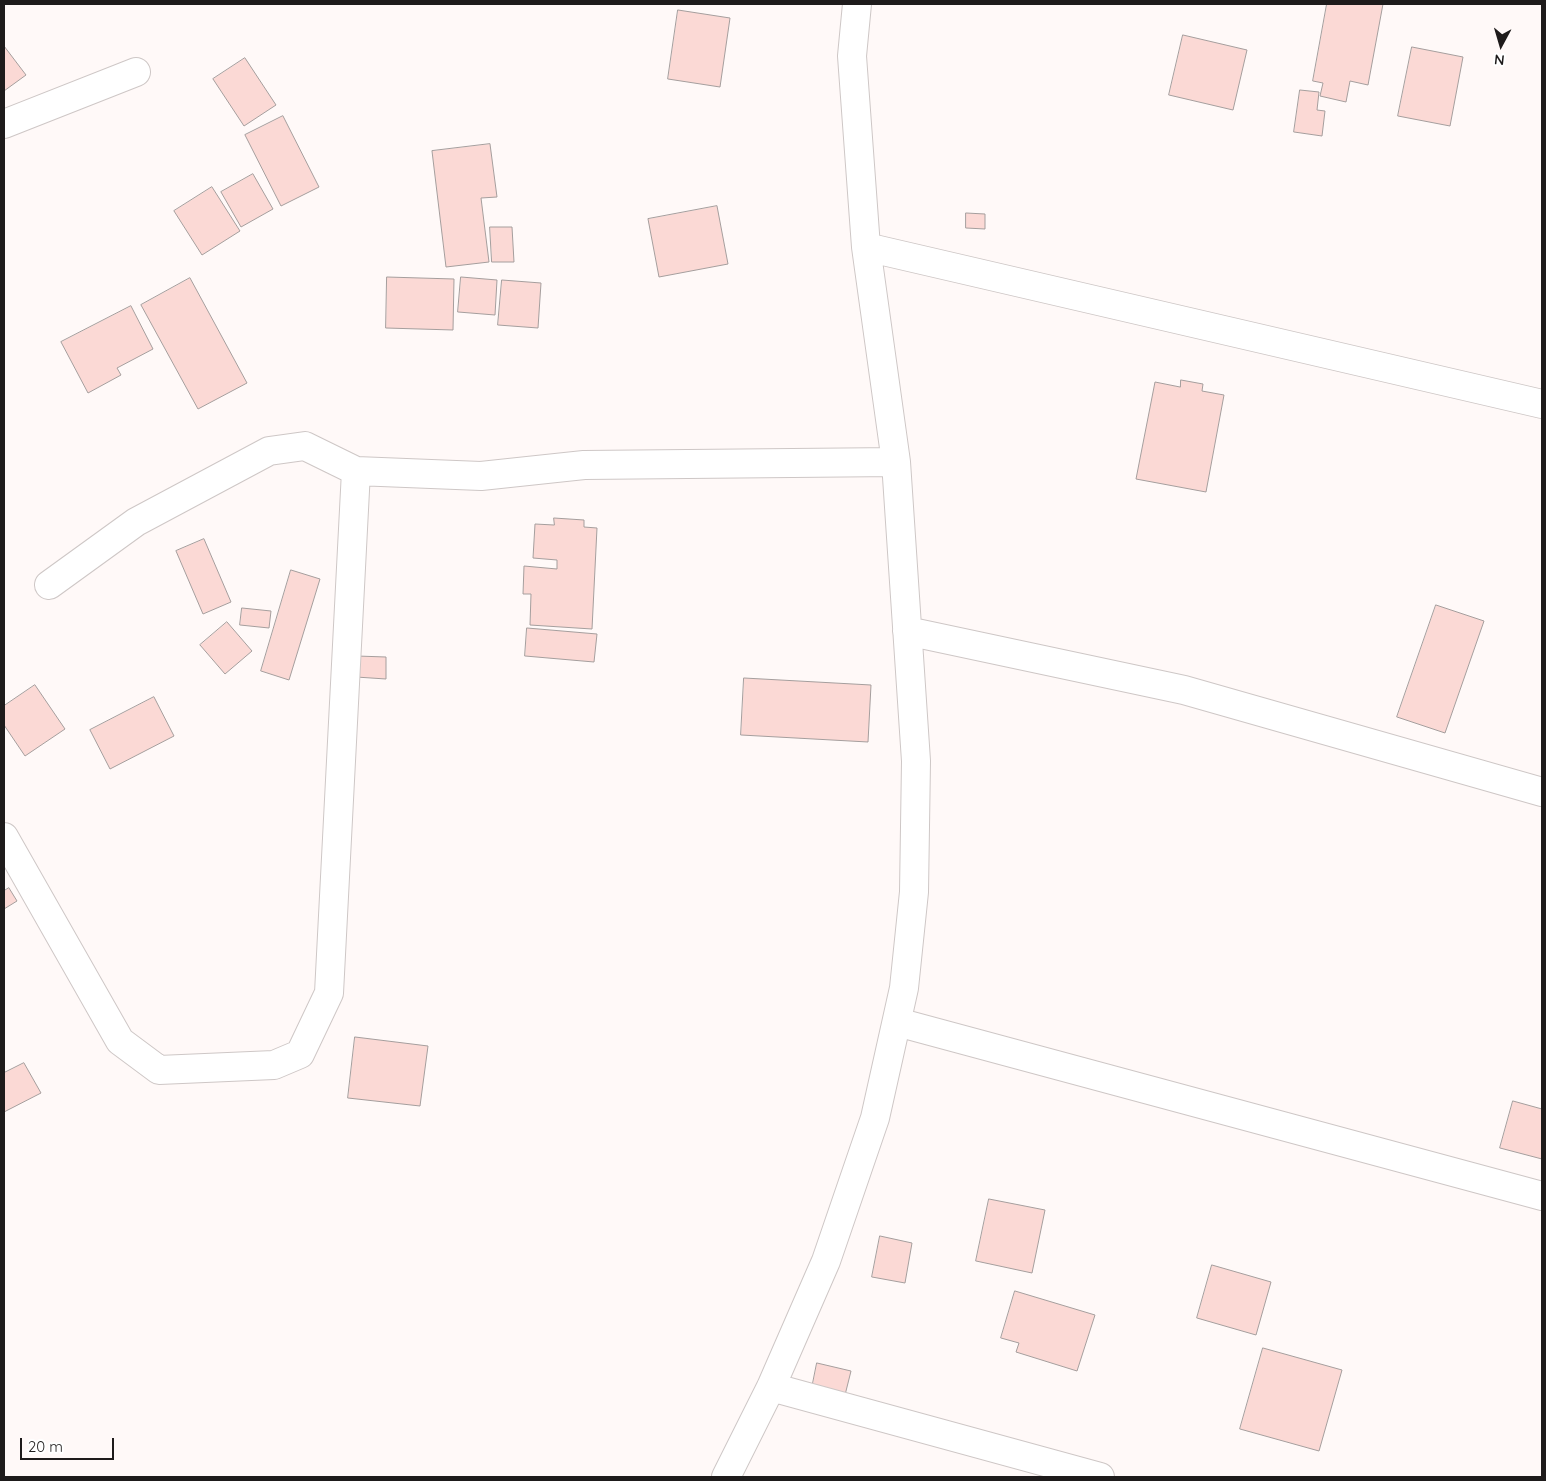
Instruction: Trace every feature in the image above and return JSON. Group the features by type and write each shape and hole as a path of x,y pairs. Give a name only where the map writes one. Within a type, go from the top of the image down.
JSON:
{"street":[{"path":"726,1477 771,1386 826,1260 875,1118 904,988 914,892 916,761 896,462 866,247 852,56 857,4"},
{"path":"4,124 136,72"},
{"path":"866,247 1542,404"},
{"path":"49,585 136,522 269,451 305,446 356,471 480,476 584,465 896,462"},
{"path":"4,837 120,1041 159,1070 274,1065 300,1054 329,993 356,471"},
{"path":"907,631 1184,690 1542,792"},
{"path":"897,1022 1542,1196"},
{"path":"771,1386 1100,1477"}],"building":[{"path":"1327,4 1383,4 1368,85 1350,81 1346,102 1320,96 1323,83 1313,81"},
{"path":"678,10 730,18 720,87 668,79"},
{"path":"1183,35 1247,50 1233,110 1169,95"},
{"path":"4,46 26,75 4,91"},
{"path":"1412,47 1463,57 1450,126 1398,116"},
{"path":"245,58 276,105 244,126 213,79"},
{"path":"1300,90 1319,92 1317,110 1325,111 1322,136 1294,132"},
{"path":"283,116 319,187 281,206 245,135"},
{"path":"490,144 497,197 481,198 489,262 446,267 432,151"},
{"path":"253,174 273,209 241,227 221,192"},
{"path":"212,187 240,231 202,255 174,211"},
{"path":"717,206 728,264 659,277 648,219"},
{"path":"966,213 985,214 985,229 966,228"},
{"path":"490,227 512,227 514,262 492,262"},
{"path":"387,277 454,279 453,330 386,328"},
{"path":"461,277 497,280 495,315 458,312"},
{"path":"190,278 247,383 198,409 141,305"},
{"path":"502,280 541,283 538,328 498,325"},
{"path":"131,306 153,349 117,368 121,375 88,393 61,342"},
{"path":"1181,380 1203,384 1202,391 1224,395 1206,492 1136,479 1155,382 1180,387"},
{"path":"554,518 584,520 584,527 597,528 592,629 530,625 531,594 523,594 524,566 557,569 557,560 533,558 535,524 554,525"},
{"path":"204,539 231,602 203,614 176,551"},
{"path":"291,570 320,579 289,680 261,671"},
{"path":"1436,605 1484,621 1445,733 1397,717"},
{"path":"242,608 271,611 269,628 240,625"},
{"path":"227,622 252,651 225,674 200,645"},
{"path":"527,628 597,634 594,662 525,656"},
{"path":"357,656 386,657 386,679 356,677"},
{"path":"744,678 871,685 868,742 741,735"},
{"path":"35,685 65,729 25,756 4,725 4,706"},
{"path":"154,697 174,736 110,769 90,730"},
{"path":"9,888 17,901 4,909 4,891"},
{"path":"355,1037 428,1046 420,1106 348,1098"},
{"path":"24,1063 41,1093 4,1112 4,1073"},
{"path":"1513,1101 1542,1109 1542,1159 1500,1148"},
{"path":"989,1199 1045,1210 1032,1273 976,1261"},
{"path":"880,1236 912,1243 905,1283 872,1277"},
{"path":"1212,1265 1271,1282 1256,1335 1197,1318"},
{"path":"1015,1291 1095,1315 1077,1371 1016,1352 1019,1343 1001,1338"},
{"path":"1263,1348 1342,1370 1319,1451 1240,1429"},
{"path":"817,1363 851,1371 845,1395 812,1388"}]}
